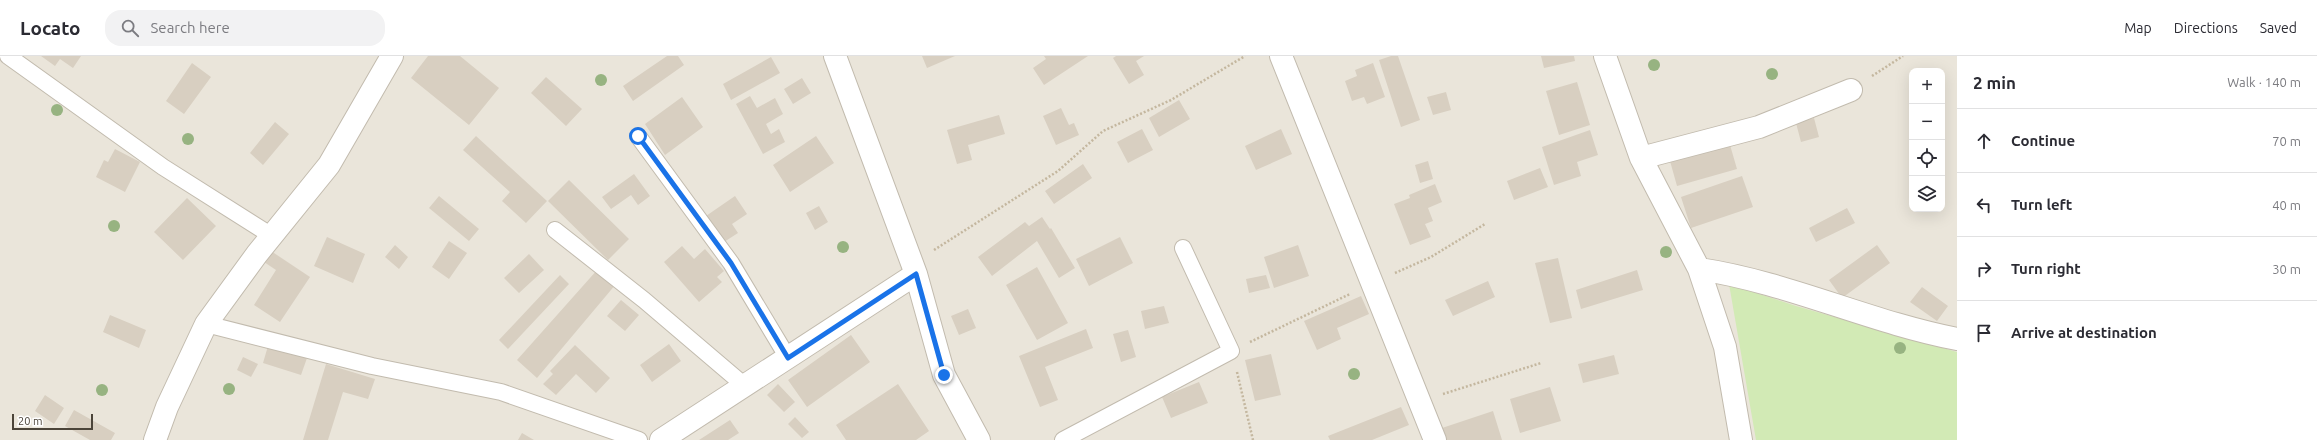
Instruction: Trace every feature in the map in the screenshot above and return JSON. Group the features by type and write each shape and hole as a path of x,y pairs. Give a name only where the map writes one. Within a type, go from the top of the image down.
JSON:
{"street":[{"path":"155,440 168,407 206,324 272,236 328,165 392,56"},
{"path":"835,56 914,269 944,375 980,440"},
{"path":"1281,56 1435,440"},
{"path":"1605,56 1641,158 1699,268 1725,348 1741,440"},
{"path":"1641,158 1759,127 1851,90"},
{"path":"1699,268 1726,273 1830,302 1916,331 1957,339"},
{"path":"661,440 788,358 914,269"}],"lane":[{"path":"8,56 163,167 272,236"},
{"path":"638,136 731,263 788,358"},
{"path":"555,230 644,300 745,386"},
{"path":"1063,440 1231,351 1183,248"},
{"path":"206,324 372,366 502,392 639,440"}],"path":[{"path":"914,269 1058,171 1104,131 1172,100 1245,56"},
{"path":"1851,90 1903,56"},
{"path":"1253,440 1231,351 1372,283 1431,257 1485,224"},
{"path":"1420,402 1541,363"}],"shaded area":[{"path":"0,56 1957,56 1957,440 0,440"}],"green space":[{"path":"1729,284 1796,306 1957,352 1957,440 1756,440"}],"building":[{"path":"41,56 81,56 73,68 60,59 55,66"},
{"path":"428,56 460,56 499,88 469,125 411,78"},
{"path":"667,56 678,56 684,65 633,101 623,86"},
{"path":"922,56 955,56 927,68"},
{"path":"1044,56 1088,56 1044,85 1033,68 1046,59"},
{"path":"1116,56 1144,56 1136,61 1144,75 1129,84 1113,58"},
{"path":"1391,56 1398,56 1420,120 1401,127 1379,60"},
{"path":"1541,56 1574,56 1575,61 1544,68"},
{"path":"771,57 780,73 731,100 723,84"},
{"path":"192,63 211,77 184,114 166,101"},
{"path":"1373,63 1385,97 1367,104 1364,97 1352,101 1345,81 1357,76 1355,70"},
{"path":"546,77 582,109 566,126 531,93"},
{"path":"802,78 811,93 793,104 784,89"},
{"path":"1577,82 1590,125 1559,135 1546,91"},
{"path":"1446,92 1451,110 1433,115 1427,97"},
{"path":"750,96 757,108 775,98 783,114 766,124 771,134 779,129 785,142 763,154 736,104"},
{"path":"682,97 703,127 665,155 645,124"},
{"path":"1179,100 1190,119 1159,137 1149,118"},
{"path":"1061,108 1069,125 1074,123 1079,135 1056,145 1043,116"},
{"path":"999,115 1005,134 968,145 972,160 957,164 947,130"},
{"path":"1814,118 1819,137 1801,142 1796,123"},
{"path":"275,122 289,134 263,165 250,153"},
{"path":"1142,129 1153,150 1128,163 1117,142"},
{"path":"1281,129 1292,154 1256,170 1245,146"},
{"path":"1590,130 1598,155 1577,162 1581,176 1554,185 1542,147"},
{"path":"476,136 547,201 526,223 502,201 510,192 463,150"},
{"path":"816,136 834,163 790,192 773,165"},
{"path":"1730,145 1737,169 1677,186 1670,161"},
{"path":"115,149 140,162 125,192 96,177 104,160 108,162"},
{"path":"1428,161 1433,179 1420,183 1415,165"},
{"path":"1083,164 1092,178 1054,204 1045,191"},
{"path":"1540,168 1548,187 1514,200 1507,181"},
{"path":"634,174 650,196 638,205 631,195 611,209 602,197"},
{"path":"1742,176 1753,207 1691,228 1681,197"},
{"path":"569,180 629,239 608,260 548,201"},
{"path":"1435,184 1442,202 1428,208 1433,221 1425,224 1431,237 1410,245 1394,204 1410,198 1409,195"},
{"path":"439,196 479,229 469,241 429,208"},
{"path":"735,196 747,214 732,224 738,233 724,242 706,216"},
{"path":"187,198 216,226 183,260 154,232"},
{"path":"819,206 828,222 815,230 806,213"},
{"path":"1847,208 1855,223 1816,242 1809,228"},
{"path":"1042,217 1050,229 1051,228 1075,268 1059,278 1037,241 992,276 978,257 1025,222 1029,226"},
{"path":"327,237 365,254 353,283 314,266"},
{"path":"1120,237 1133,263 1089,286 1076,259"},
{"path":"449,241 467,253 449,279 432,267"},
{"path":"395,245 408,257 399,269 385,257"},
{"path":"1298,245 1309,276 1274,288 1264,257"},
{"path":"1877,245 1890,263 1842,298 1829,280"},
{"path":"682,246 694,259 705,249 724,271 717,277 722,282 699,302 664,262"},
{"path":"271,251 310,277 280,322 254,305 276,270 264,262"},
{"path":"529,254 544,270 519,293 504,278"},
{"path":"1558,258 1572,318 1550,323 1535,263"},
{"path":"1037,267 1068,323 1037,340 1006,285"},
{"path":"598,269 616,284 537,378 517,360"},
{"path":"1637,270 1643,290 1581,309 1576,290"},
{"path":"560,275 569,284 508,349 499,340"},
{"path":"1266,275 1270,288 1249,293 1246,279"},
{"path":"1488,281 1495,297 1453,316 1445,300"},
{"path":"1922,287 1948,306 1937,321 1910,302"},
{"path":"1361,296 1369,314 1337,328 1341,339 1317,350 1304,321"},
{"path":"621,300 639,315 625,331 607,316"},
{"path":"1164,306 1169,323 1145,329 1141,311"},
{"path":"968,309 976,328 959,335 951,316"},
{"path":"110,315 146,330 139,348 103,332"},
{"path":"1086,329 1093,348 1045,367 1058,400 1040,407 1019,356"},
{"path":"1128,330 1136,357 1121,362 1113,334"},
{"path":"851,335 870,362 807,407 788,380"},
{"path":"669,344 681,361 652,382 640,365"},
{"path":"575,345 610,378 596,393 576,374 556,395 543,384 553,374 550,371"},
{"path":"268,346 307,358 301,375 263,363"},
{"path":"1271,354 1281,395 1255,401 1245,360"},
{"path":"1614,355 1619,374 1583,383 1578,364"},
{"path":"243,357 258,364 251,377 237,370"},
{"path":"326,364 375,379 368,399 343,392 328,440 303,440"},
{"path":"1199,382 1208,403 1171,418 1162,397"},
{"path":"778,384 795,402 784,412 767,395"},
{"path":"898,384 929,431 916,440 846,440 836,425"},
{"path":"1550,387 1561,421 1520,433 1510,399"},
{"path":"45,395 64,408 54,424 35,411"},
{"path":"1401,407 1409,425 1372,440 1330,440 1328,436"},
{"path":"74,410 115,433 111,440 90,440 65,426"},
{"path":"1493,411 1502,440 1446,440 1442,428"},
{"path":"795,417 809,432 802,438 788,424"},
{"path":"730,420 739,433 728,440 699,440"},
{"path":"522,433 534,440 518,440"}],"route":[{"path":"638,136 731,263 788,358 916,274 944,375"}]}
